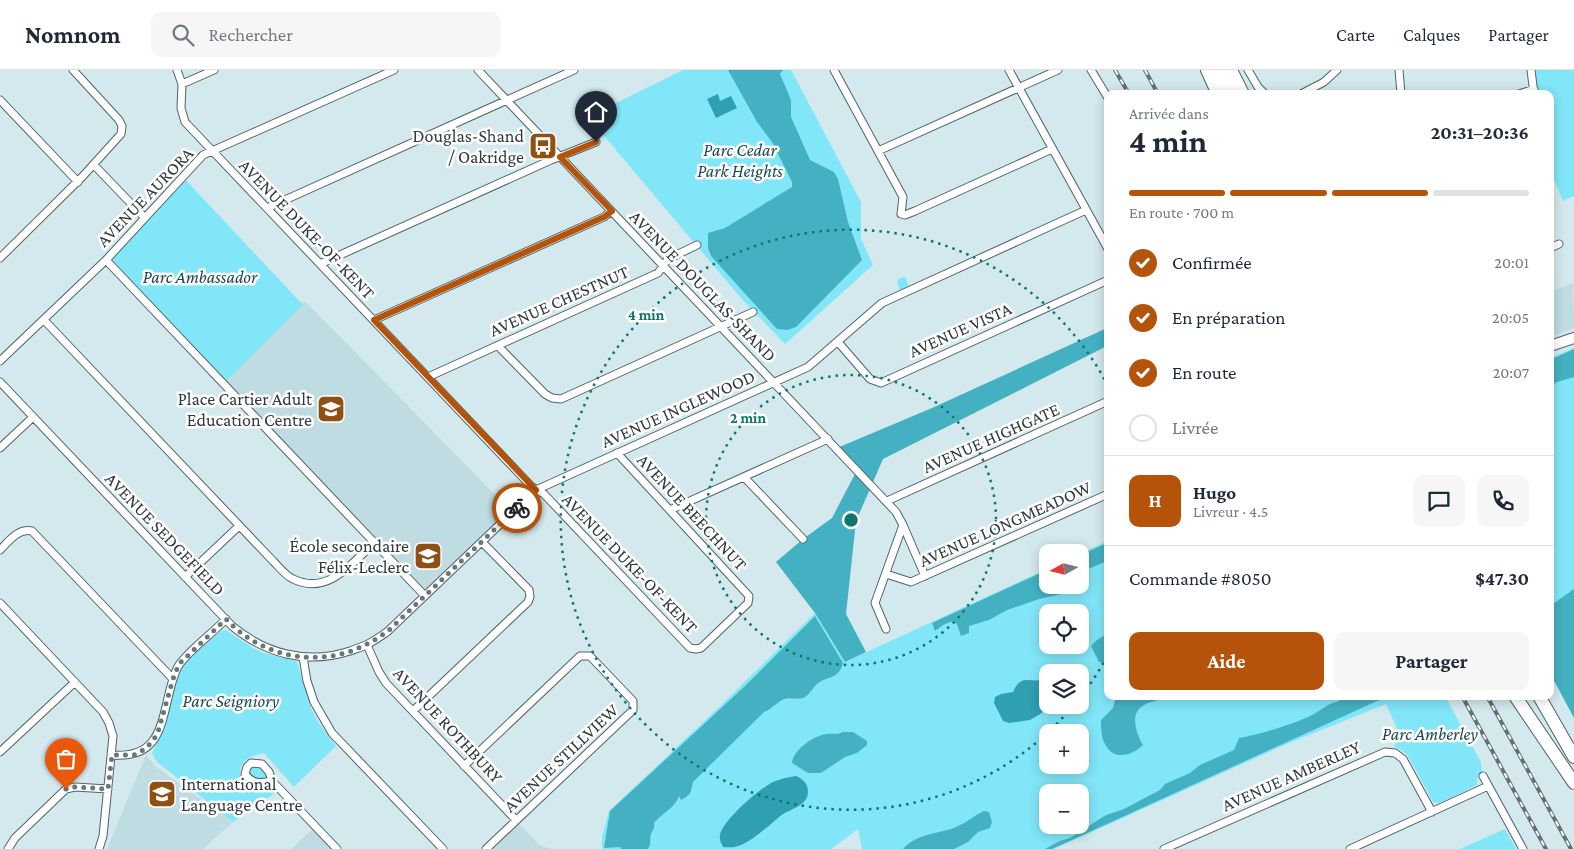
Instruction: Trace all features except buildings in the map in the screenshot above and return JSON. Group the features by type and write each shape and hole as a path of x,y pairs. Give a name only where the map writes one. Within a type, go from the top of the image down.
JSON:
{"highway":[{"path":"1207,70 1216,90"},
{"path":"1220,70 1229,90"},
{"path":"1231,70 1241,90"},
{"path":"1518,700 1574,782"},
{"path":"1527,700 1574,782"},
{"path":"1542,700 1574,755"},
{"path":"1548,700 1574,755"}],"street":[{"path":"0,258 78,182 120,134 122,126 119,120 73,70"},
{"path":"172,70 181,81 214,70"},
{"name":"AVENUE DUKE-OF-KENT","path":"177,70 181,81 181,108 185,122 536,490 544,494 690,648 696,650 701,648 748,603 749,596 746,591"},
{"name":"AVENUE AURORA","path":"0,361 106,260 144,217 203,156 394,70"},
{"name":"AVENUE DOUGLAS-SHAND","path":"478,70 887,501 903,525 925,576"},
{"path":"267,208 574,70"},
{"path":"834,70 903,197 916,211"},
{"path":"1009,70 1104,242"},
{"path":"878,151 1058,70"},
{"path":"1091,70 1104,91"},
{"path":"1248,70 1261,90"},
{"path":"1309,90 1324,82 1337,70"},
{"path":"1399,70 1401,90"},
{"path":"1531,70 1534,90"},
{"path":"0,100 78,182"},
{"path":"320,264 596,142"},
{"path":"903,197 901,214 905,215 1052,148"},
{"path":"94,165 144,217"},
{"name":"AVENUE INGLEWOOD","path":"303,657 339,654 367,645 387,632 536,490 808,367 882,303 1086,210"},
{"path":"374,320 604,217 612,211"},
{"path":"1554,246 1559,244"},
{"name":"AVENUE CHESTNUT","path":"428,377 658,273 668,259 697,245"},
{"path":"106,260 425,596"},
{"name":"AVENUE VISTA","path":"838,342 870,379 881,383 1104,282"},
{"path":"498,346 545,394 552,398 560,399 753,312"},
{"path":"44,320 292,579 305,583 324,582 339,576 374,542"},
{"path":"1554,345 1574,338"},
{"name":"AVENUE SEDGEFIELD","path":"0,382 242,635 278,653 303,657"},
{"name":"AVENUE HIGHGATE","path":"887,501 1104,403"},
{"path":"0,448 33,416"},
{"path":"670,510 828,439"},
{"name":"AVENUE BEECHNUT","path":"618,453 746,591"},
{"path":"744,477 803,539"},
{"name":"AVENUE LONGMEADOW","path":"886,574 911,582 1104,496"},
{"path":"886,629 875,603 903,525"},
{"path":"185,577 240,526"},
{"path":"0,550 20,532 26,529 32,531 173,679"},
{"path":"413,711 528,602 530,597 529,590 482,542"},
{"path":"0,603 103,712 109,723 113,736 112,755 103,836 99,849"},
{"path":"112,755 134,755 145,749 153,741 158,732 179,664 226,619"},
{"name":"AVENUE ROTHBURY","path":"367,645 386,683 516,820"},
{"name":"AVENUE STILLVIEW","path":"464,766 580,656 590,656 633,701 633,710 486,849"},
{"path":"303,657 307,681 314,702 332,733 443,849"},
{"path":"0,752 75,682"},
{"name":"AVENUE AMBERLEY","path":"1164,849 1385,752 1395,753 1403,759 1432,812"},
{"path":"1483,776 1523,849"},
{"path":"272,781 337,849"},
{"path":"1350,849 1488,786"},
{"path":"8,849 14,838 66,789 74,787 108,789"}],"shaded area":[{"path":"728,70 783,70 780,74 791,100 791,117 810,160 834,172 838,179 848,222 862,260 796,327 787,330 777,329 711,256 708,248 708,233 725,228 792,187 792,182 772,142 757,122"},
{"path":"718,94 720,101 731,96 737,108 716,118 707,99"},
{"path":"1573,283 1574,328 1554,336 1554,290"},
{"name":"Place Cartier Adult Education Centre","path":"305,301 512,512 425,596 225,382"},
{"path":"1104,329 1104,348 883,459 856,521 846,614 866,652 845,662 815,613 776,562 832,518 857,470 837,448 932,408"},
{"path":"1574,349 1574,377 1554,384 1554,358"},
{"path":"1104,544 1104,562 1089,569 1089,551"},
{"path":"1039,574 1039,594 1061,594 1007,610 989,620 969,626 969,633 961,636 957,624 953,621 935,631 932,623"},
{"path":"1574,589 1574,718 1554,680 1554,603"},
{"path":"815,616 843,663 839,672 821,681 803,698 784,699 764,712 693,782 689,794 681,800 679,796 675,804 657,819 654,823 648,849 604,848 610,811 745,686"},
{"path":"1104,636 1104,663 1099,662 1091,646"},
{"path":"1024,680 1039,680 1040,714 1030,720 1009,723 1003,721 994,703 995,697 1013,692 1017,685"},
{"path":"1115,700 1158,700 1147,704 1139,709 1137,713 1135,724 1143,745 1134,752 1118,755 1108,749 1104,741 1101,720 1113,708"},
{"path":"1340,700 1379,700 1089,832 1089,826 1106,815 1124,809 1160,790 1165,784 1190,773 1200,765 1234,750 1239,738 1283,727 1311,716"},
{"path":"853,732 867,741 867,745 857,753 845,757 821,773 808,773 792,763 796,753 810,740 822,735"},
{"name":"International Language Centre","path":"146,755 155,766 233,822 203,849 107,849"},
{"path":"796,776 803,780 807,786 808,793 807,798 799,806 783,814 748,842 736,847 723,847 720,835 734,813 759,791 773,782"},
{"path":"984,811 989,812 992,822 990,828 978,832 968,842 954,849 903,849 916,839 953,828"},
{"path":"516,820 539,845 551,849 486,849"},
{"path":"314,828 335,849 291,849"},
{"path":"1076,834 1085,834 1052,849 1045,849 1060,841"}],"green space":[{"name":"Parc Cedar Park Heights","path":"683,70 791,70 861,202 861,239 873,265 785,344 741,298 588,117"},
{"path":"1535,70 1574,70 1574,196 1563,201 1554,179 1554,90 1537,90"},
{"name":"Parc Ambassador","path":"182,176 303,305 225,382 106,260"},
{"path":"905,277 909,286 900,290 897,281"},
{"path":"1574,348 1574,718 1554,680 1554,356"},
{"name":"Parc Amberley","path":"1104,542 1104,700 1447,700 1481,762 1482,773 1477,778 1477,785 1440,803 1433,802 1408,756 1402,750 1394,747 1399,733 1386,704 1289,743 1089,833 1089,784 1039,784 1039,834 1087,834 1054,849 862,849 858,829 831,849 602,849 602,837 609,811 815,613 845,662 1039,573 1039,594 1089,594 1089,550"},
{"name":"Parc Seigniory","path":"226,630 264,653 296,661 311,708 318,722 336,746 294,787 264,753 248,759 243,763 240,771 240,776 244,783 254,789 271,787 276,792 233,822 157,762 152,753 163,731 175,683 182,665 221,631"},
{"path":"252,766 258,766 266,775 266,778 253,779 249,771"},
{"path":"1505,829 1516,849 1460,849"}],"railway":[{"path":"1115,70 1127,90"},
{"path":"1145,70 1156,90"},
{"path":"1464,700 1546,849"},
{"path":"1489,700 1571,849"}],"way so far":[{"path":"66,789 74,787 108,789 112,755 134,755 145,749 153,741 158,732 179,664 226,619 242,635 256,644 278,653 293,656 327,656 367,645 387,632 517,508"}],"place":[{"name":"Douglas-Shand / Oakridge","path":"543,146"},
{"name":"Place Cartier Adult Education Centre","path":"331,409"},
{"name":"École secondaire Félix-Leclerc","path":"428,556"},
{"name":"International Language Centre","path":"162,794"}],"route":[{"path":"517,508 536,490 374,320 604,217 612,211 560,157 596,142"}]}
